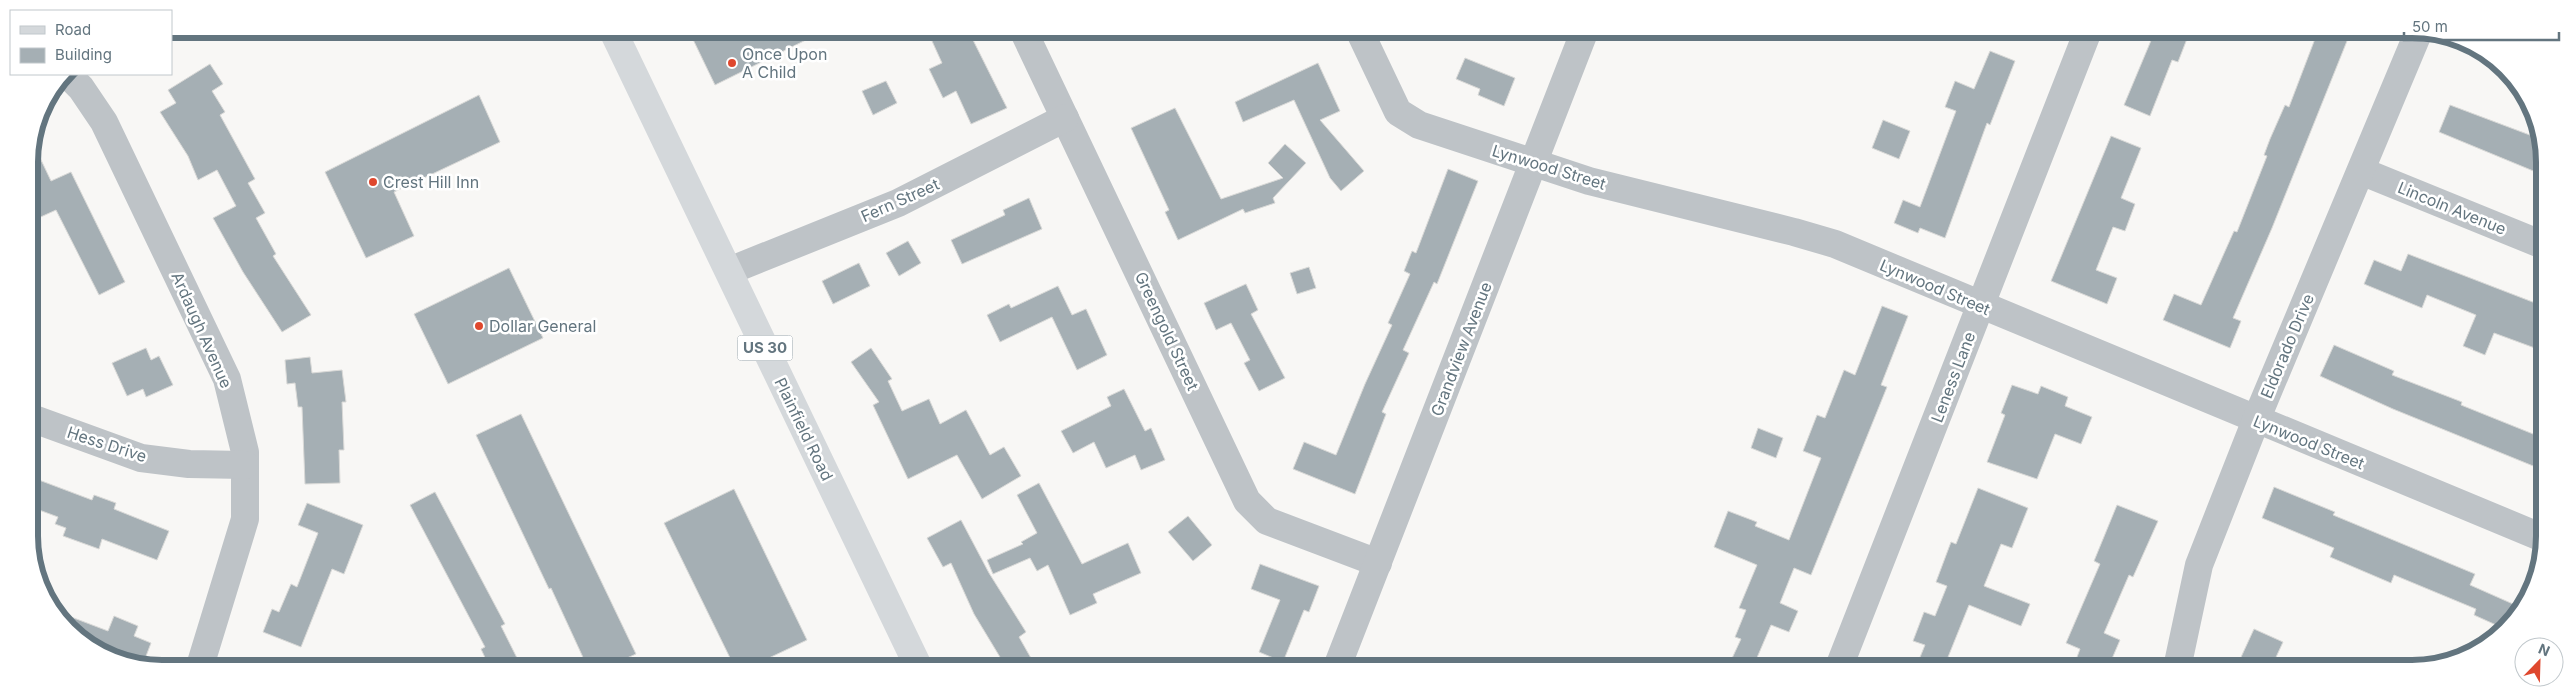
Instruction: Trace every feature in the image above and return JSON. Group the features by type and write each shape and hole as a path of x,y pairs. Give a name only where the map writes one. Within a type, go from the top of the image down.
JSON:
{"main road":[{"name":"Plainfield Road","path":"616,38 915,660"}],"street":[{"name":"Greengold Street","path":"1027,38 1247,501 1268,522 1378,563"},
{"name":"Lynwood Street","path":"1363,38 1398,112 1419,125 1589,181 1835,244 2536,535"},
{"name":"Grandview Avenue","path":"1340,659 1582,38"},
{"name":"Leness Lane","path":"1843,659 2085,38"},
{"name":"Eldorado Drive","path":"2179,659 2200,565 2256,420 2416,38"},
{"name":"Ardaugh Avenue","path":"70,78 81,88 104,122 227,379 245,452 245,519 202,660"},
{"name":"Fern Street","path":"729,272 898,203 1066,118"},
{"name":"Lincoln Avenue","path":"2361,171 2536,242"},
{"name":"Hess Drive","path":"38,421 140,458 189,464 245,464"}],"building":[{"name":"Once Upon A Child","path":"692,38 810,38 715,85"},
{"path":"931,38 972,38 1007,108 971,124 956,91 943,98 929,69 942,63"},
{"path":"2152,38 2187,38 2178,62 2172,60 2150,116 2124,105"},
{"path":"2315,38 2348,38 2272,228 2233,318 2241,321 2230,348 2163,320 2174,294 2201,305 2234,231 2237,232 2267,156 2264,155 2270,139 2285,105 2289,107"},
{"path":"1990,51 2015,61 1990,125 1987,123 1945,238 1920,228 1918,233 1894,223 1903,200 1920,207 1956,111 1945,107 1955,81 1974,89"},
{"path":"1465,58 1515,78 1504,106 1478,95 1480,89 1456,79"},
{"path":"1318,63 1340,111 1320,120 1364,171 1341,191 1330,178 1294,100 1243,122 1235,102"},
{"path":"210,64 223,84 212,91 225,112 220,115 255,179 248,183 265,213 256,218 276,254 273,256 311,315 282,332 243,272 213,218 236,206 217,170 198,180 188,156 160,112 176,103 168,90"},
{"path":"886,81 897,103 873,115 862,91"},
{"name":"Crest Hill Inn","path":"479,95 500,142 394,192 414,236 366,258 325,172"},
{"path":"2450,105 2534,136 2536,172 2439,132"},
{"path":"1175,108 1221,199 1283,178 1268,163 1285,144 1306,163 1273,198 1275,203 1245,213 1243,209 1178,240 1165,212 1169,210 1131,128"},
{"path":"1883,120 1910,131 1899,159 1872,148"},
{"path":"2111,136 2141,148 2121,198 2135,204 2125,231 2113,227 2096,270 2117,278 2107,304 2051,281"},
{"path":"38,154 51,181 71,172 125,282 99,295 56,210 38,218"},
{"path":"1448,169 1478,181 1437,284 1434,282 1403,350 1409,353 1382,412 1386,414 1355,494 1293,469 1304,442 1336,455 1392,325 1388,323 1410,274 1404,271 1412,251 1416,253"},
{"path":"1029,198 1042,229 962,264 951,240 1005,215 1003,210"},
{"path":"908,241 921,263 899,276 886,253"},
{"path":"2408,254 2536,303 2536,348 2494,333 2485,355 2463,346 2476,315 2427,295 2422,308 2364,284 2374,260 2401,271"},
{"path":"859,263 870,286 833,304 822,281"},
{"path":"1309,267 1316,288 1297,294 1290,273"},
{"name":"Dollar General","path":"509,268 543,338 448,384 414,314"},
{"path":"1246,284 1258,310 1251,314 1285,378 1259,391 1244,363 1250,360 1231,323 1216,330 1204,303"},
{"path":"1058,286 1072,315 1086,309 1107,355 1077,370 1052,317 1000,342 987,315 1009,304 1011,308"},
{"path":"1882,306 1908,316 1881,385 1887,387 1811,575 1794,568 1780,603 1798,611 1789,632 1771,625 1756,659 1732,659 1741,639 1735,637 1746,610 1739,608 1757,565 1714,547 1728,511 1757,522 1755,526 1789,540 1821,458 1803,451 1817,415 1825,418 1844,370 1855,375"},
{"path":"2334,345 2394,371 2392,375 2462,402 2461,405 2536,435 2536,467 2393,409 2320,376"},
{"path":"146,348 151,360 159,356 173,385 146,397 143,389 127,396 112,363"},
{"path":"871,348 892,379 888,381 902,411 929,399 940,424 966,410 990,455 1004,447 1021,476 982,499 957,455 908,479 873,405 879,402 851,362"},
{"path":"310,357 312,373 342,370 346,402 342,402 344,450 339,450 340,483 305,484 302,407 298,407 295,383 287,384 285,360"},
{"path":"2012,385 2038,394 2041,386 2068,397 2065,406 2092,417 2081,444 2055,434 2037,479 1987,462 2005,415 2001,413"},
{"path":"1124,389 1145,431 1151,428 1165,460 1141,470 1135,455 1106,468 1094,442 1073,453 1061,431 1111,406 1107,397"},
{"path":"521,414 636,654 623,660 584,660 476,435"},
{"path":"1758,428 1783,438 1776,458 1751,448"},
{"path":"38,480 92,500 94,495 116,503 114,509 169,531 157,560 102,539 99,549 63,536 66,528 55,524 58,517 38,510"},
{"path":"1039,483 1082,564 1128,543 1141,573 1093,594 1097,603 1070,615 1048,565 1037,571 1030,558 993,574 987,560 1023,544 1021,542 1037,533 1017,495"},
{"path":"2274,487 2335,512 2333,515 2475,574 2470,585 2515,605 2497,626 2474,615 2476,609 2394,575 2391,583 2330,557 2334,548 2262,518"},
{"path":"1978,488 2028,508 2012,548 2001,544 1984,586 2030,604 2021,626 1969,605 1947,659 1919,659 1925,645 1913,641 1924,612 1935,616 1947,586 1936,582 1951,542 1956,544"},
{"path":"734,489 807,640 765,660 731,660 664,523"},
{"path":"435,492 505,624 501,626 518,660 486,660 481,649 485,647 410,505"},
{"path":"307,503 363,525 344,574 332,569 301,647 263,632 272,609 279,612 291,584 297,587 318,533 298,525"},
{"path":"2117,505 2158,521 2133,577 2129,575 2104,633 2120,640 2112,659 2076,659 2080,649 2066,643 2100,564 2094,561"},
{"path":"1188,516 1212,545 1193,561 1168,532"},
{"path":"961,520 989,573 1026,632 1019,637 1032,660 1002,660 974,614 951,563 943,567 927,538"},
{"path":"1260,564 1319,586 1309,612 1304,610 1284,660 1277,660 1259,652 1280,600 1251,589"},
{"path":"67,615 108,631 114,616 138,626 134,636 151,643 145,658 122,653 86,634"},
{"path":"2254,629 2283,642 2275,659 2240,659"}],"place":[{"name":"Once Upon A Child","path":"732,63"},
{"name":"Crest Hill Inn","path":"373,182"},
{"name":"Dollar General","path":"479,326"}]}
